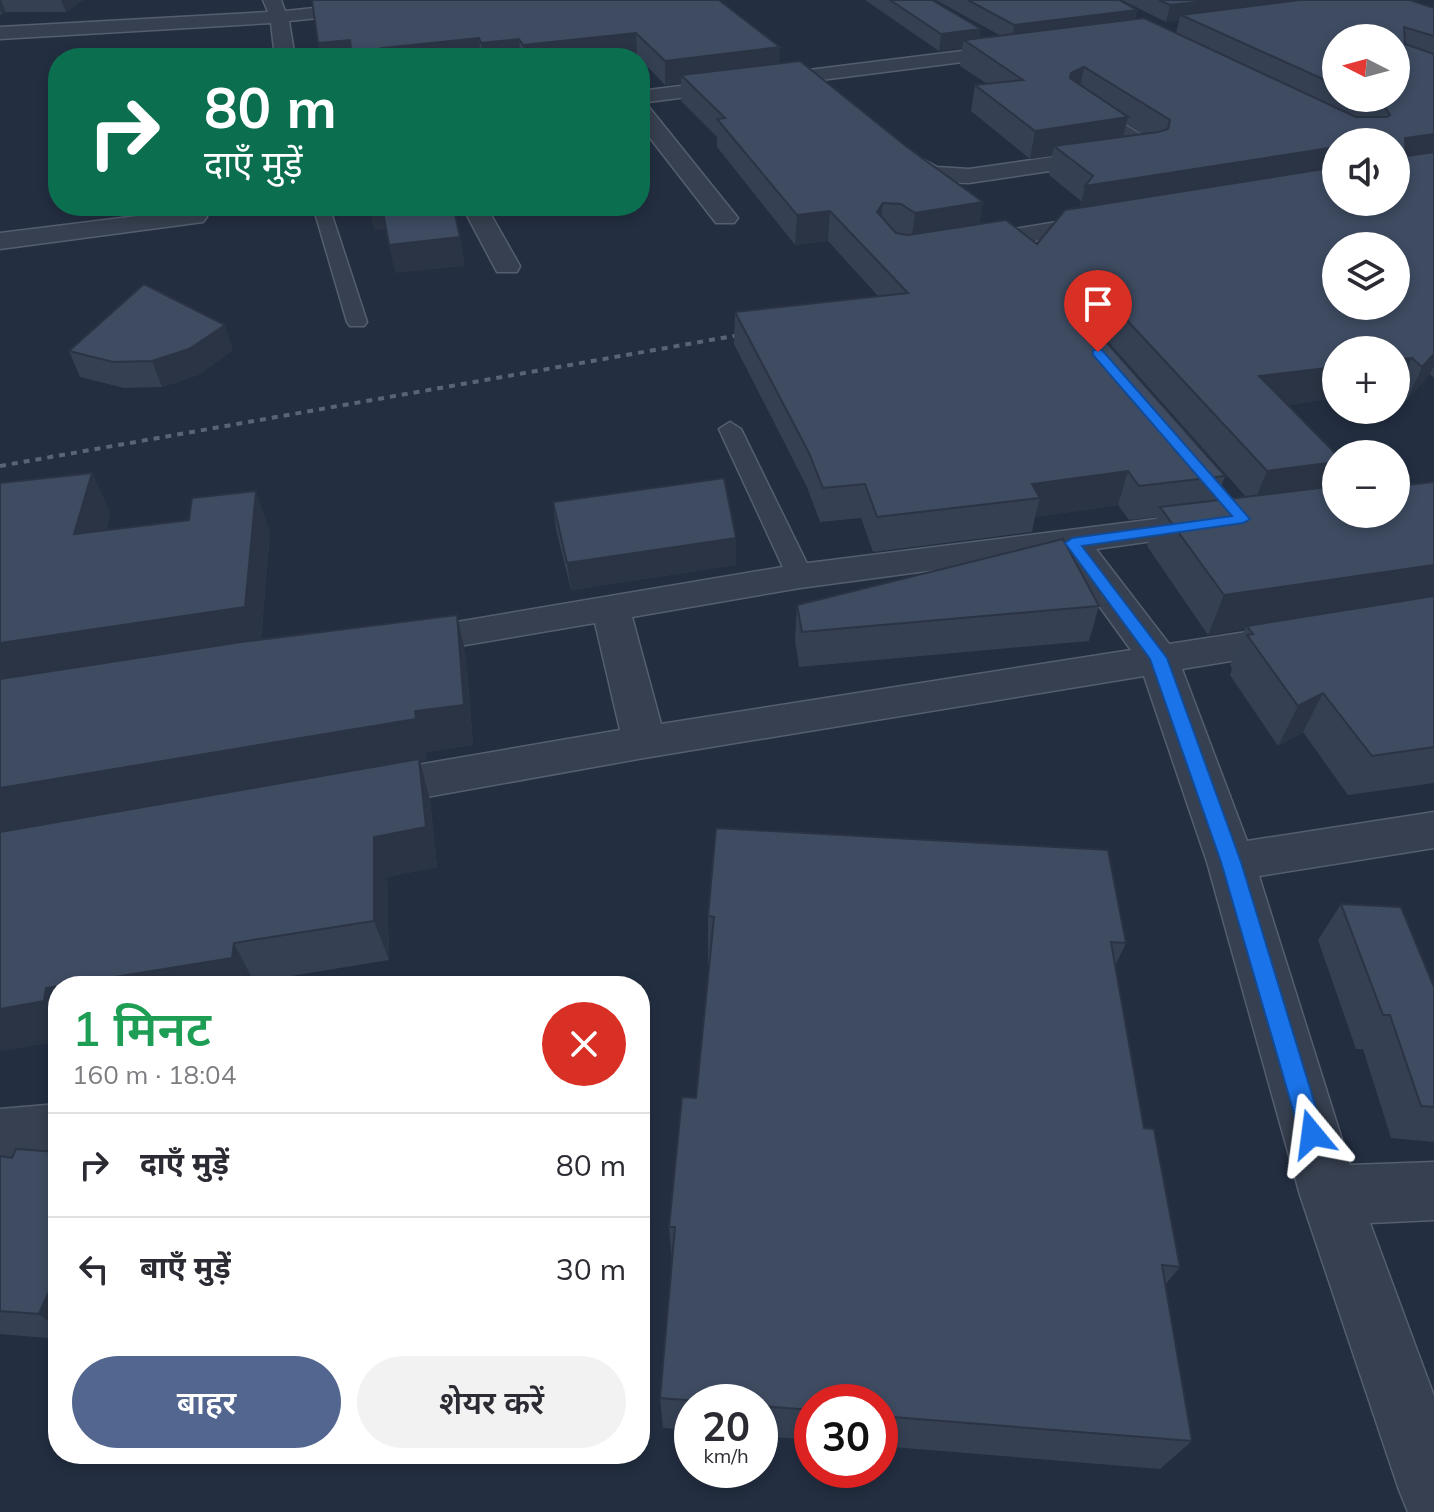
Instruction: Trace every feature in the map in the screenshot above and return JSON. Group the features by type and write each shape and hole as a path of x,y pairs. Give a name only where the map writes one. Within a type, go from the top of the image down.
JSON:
{"street":[{"path":"0,33 276,8 443,0"},
{"path":"276,8 283,48"},
{"path":"982,36 1008,51"},
{"path":"650,96 1038,47"},
{"path":"816,75 838,96"},
{"path":"881,137 914,168 940,176 969,176 1150,150 1078,102"},
{"path":"650,124 725,218"},
{"path":"480,216 507,266"},
{"path":"0,241 194,217"},
{"path":"935,250 1136,217"},
{"path":"360,649 611,610 800,576 1243,519 1222,495"},
{"path":"1072,543 1158,658 1231,862 1330,1195 1434,1490"},
{"path":"611,610 644,742"},
{"path":"330,797 644,742 1342,630"},
{"path":"1231,862 1434,830"},
{"path":"0,1136 48,1132"},
{"path":"1330,1195 1434,1191"}],"lane":[{"path":"324,216 357,322"},
{"path":"730,429 800,576"}],"building":[{"path":"312,0 719,0 780,47 665,61 636,33 523,45 519,39 481,43 479,38 381,48 351,48 350,40 318,43"},
{"path":"890,0 932,0 981,29 941,34"},
{"path":"968,0 1119,0 1137,10 1014,25"},
{"path":"1159,0 1215,0 1170,5"},
{"path":"1299,0 1410,0 1434,8 1434,36 1410,29 1410,24 1322,24 1322,79 1181,15"},
{"path":"1144,18 1322,101 1322,112 1345,112 1356,117 1390,115 1388,112 1410,112 1410,46 1434,54 1434,134 1410,137 1410,128 1322,128 1322,149 1085,186 1093,176 1054,146 1158,132 1168,129 1170,120 1084,67 1071,73 1070,78 1128,117 1035,131 975,85 1023,80 964,40"},
{"path":"800,61 907,147 983,202 915,213 901,204 883,203 877,212 896,233 908,235 1006,220 1037,244 1065,210 1322,169 1322,216 1410,216 1410,155 1434,152 1434,354 1422,367 1410,358 1410,336 1322,336 1322,369 1259,376 1322,440 1322,464 1267,471 1097,288 1085,285 1073,288 1067,298 1225,476 1139,486 1128,471 1032,484 1040,498 877,517 865,484 823,488 809,453 735,312 908,293 830,211 797,215 717,119 725,118 681,75"},
{"path":"384,216 455,216 460,237 389,245"},
{"path":"144,284 225,325 189,349 152,361 113,362 69,351"},
{"path":"92,473 74,534 189,520 192,498 256,491 245,607 0,643 0,483"},
{"path":"724,478 736,538 567,563 553,502"},
{"path":"1434,482 1434,565 1224,595 1160,507 1322,488 1322,528 1410,528 1410,485"},
{"path":"1063,539 1099,606 802,632 797,605"},
{"path":"1434,596 1434,747 1372,756 1323,693 1298,706 1247,635 1253,634 1247,626"},
{"path":"457,615 464,705 415,711 416,719 0,788 0,679 241,642"},
{"path":"419,759 426,827 374,837 374,921 234,943 232,958 120,976 48,976 44,1001 0,1009 0,832"},
{"path":"716,828 1108,850 1126,943 1111,942 1144,1128 1154,1129 1180,1267 1162,1265 1192,1441 898,1417 898,1384 794,1384 794,1409 778,1407 778,1384 674,1384 674,1399 660,1398 675,1227 669,1227 682,1097 696,1098 714,917 708,916"},
{"path":"1341,904 1401,907 1434,987 1434,1107 1421,1106 1390,1015 1383,1015"},
{"path":"16,1149 48,1151 48,1294 39,1314 0,1311 0,1156 12,1158"}],"railway":[{"path":"0,466 756,332"}],"route":[{"path":"1098,352 1243,519 1072,543 1158,658 1231,862 1312,1134"}]}
